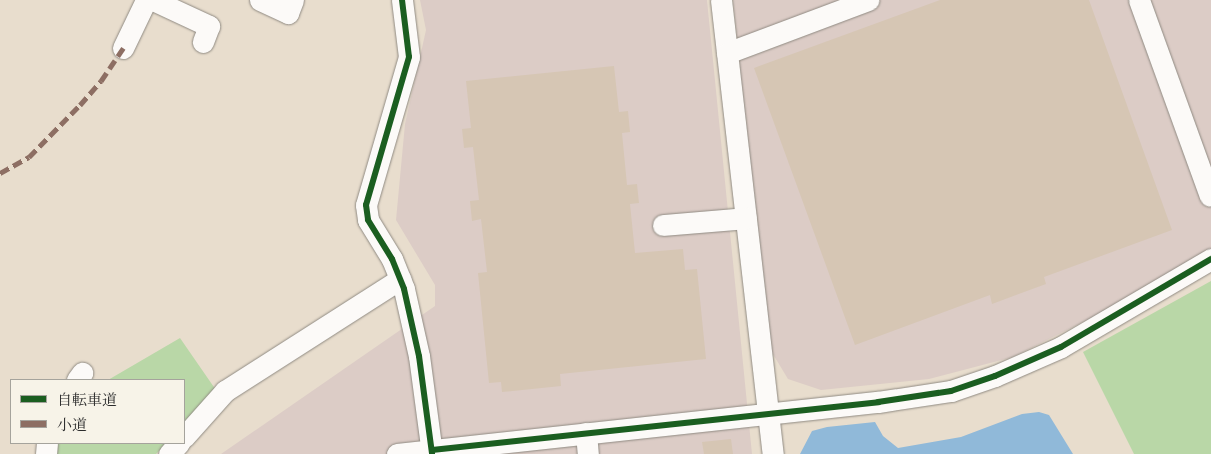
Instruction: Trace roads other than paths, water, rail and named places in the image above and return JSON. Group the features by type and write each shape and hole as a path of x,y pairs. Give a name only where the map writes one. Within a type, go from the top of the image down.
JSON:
{"street":[{"path":"123,48 146,0"},
{"path":"153,0 209,26 203,42"},
{"path":"260,0 288,13 293,0"},
{"path":"402,0 408,57 366,205 368,220 400,279 419,356 432,452"},
{"path":"721,0 773,454"},
{"path":"727,53 868,0"},
{"path":"1140,0 1210,196"},
{"path":"663,226 746,218"},
{"path":"398,454 587,444 768,414 951,391 995,376 1061,347 1211,260"},
{"path":"185,436 225,391 400,279"},
{"path":"169,454 178,444"}],"water":[{"path":"1039,412 1049,415 1073,454 800,454 812,431 827,427 875,422 883,436 898,448 961,437 1022,414"}]}
